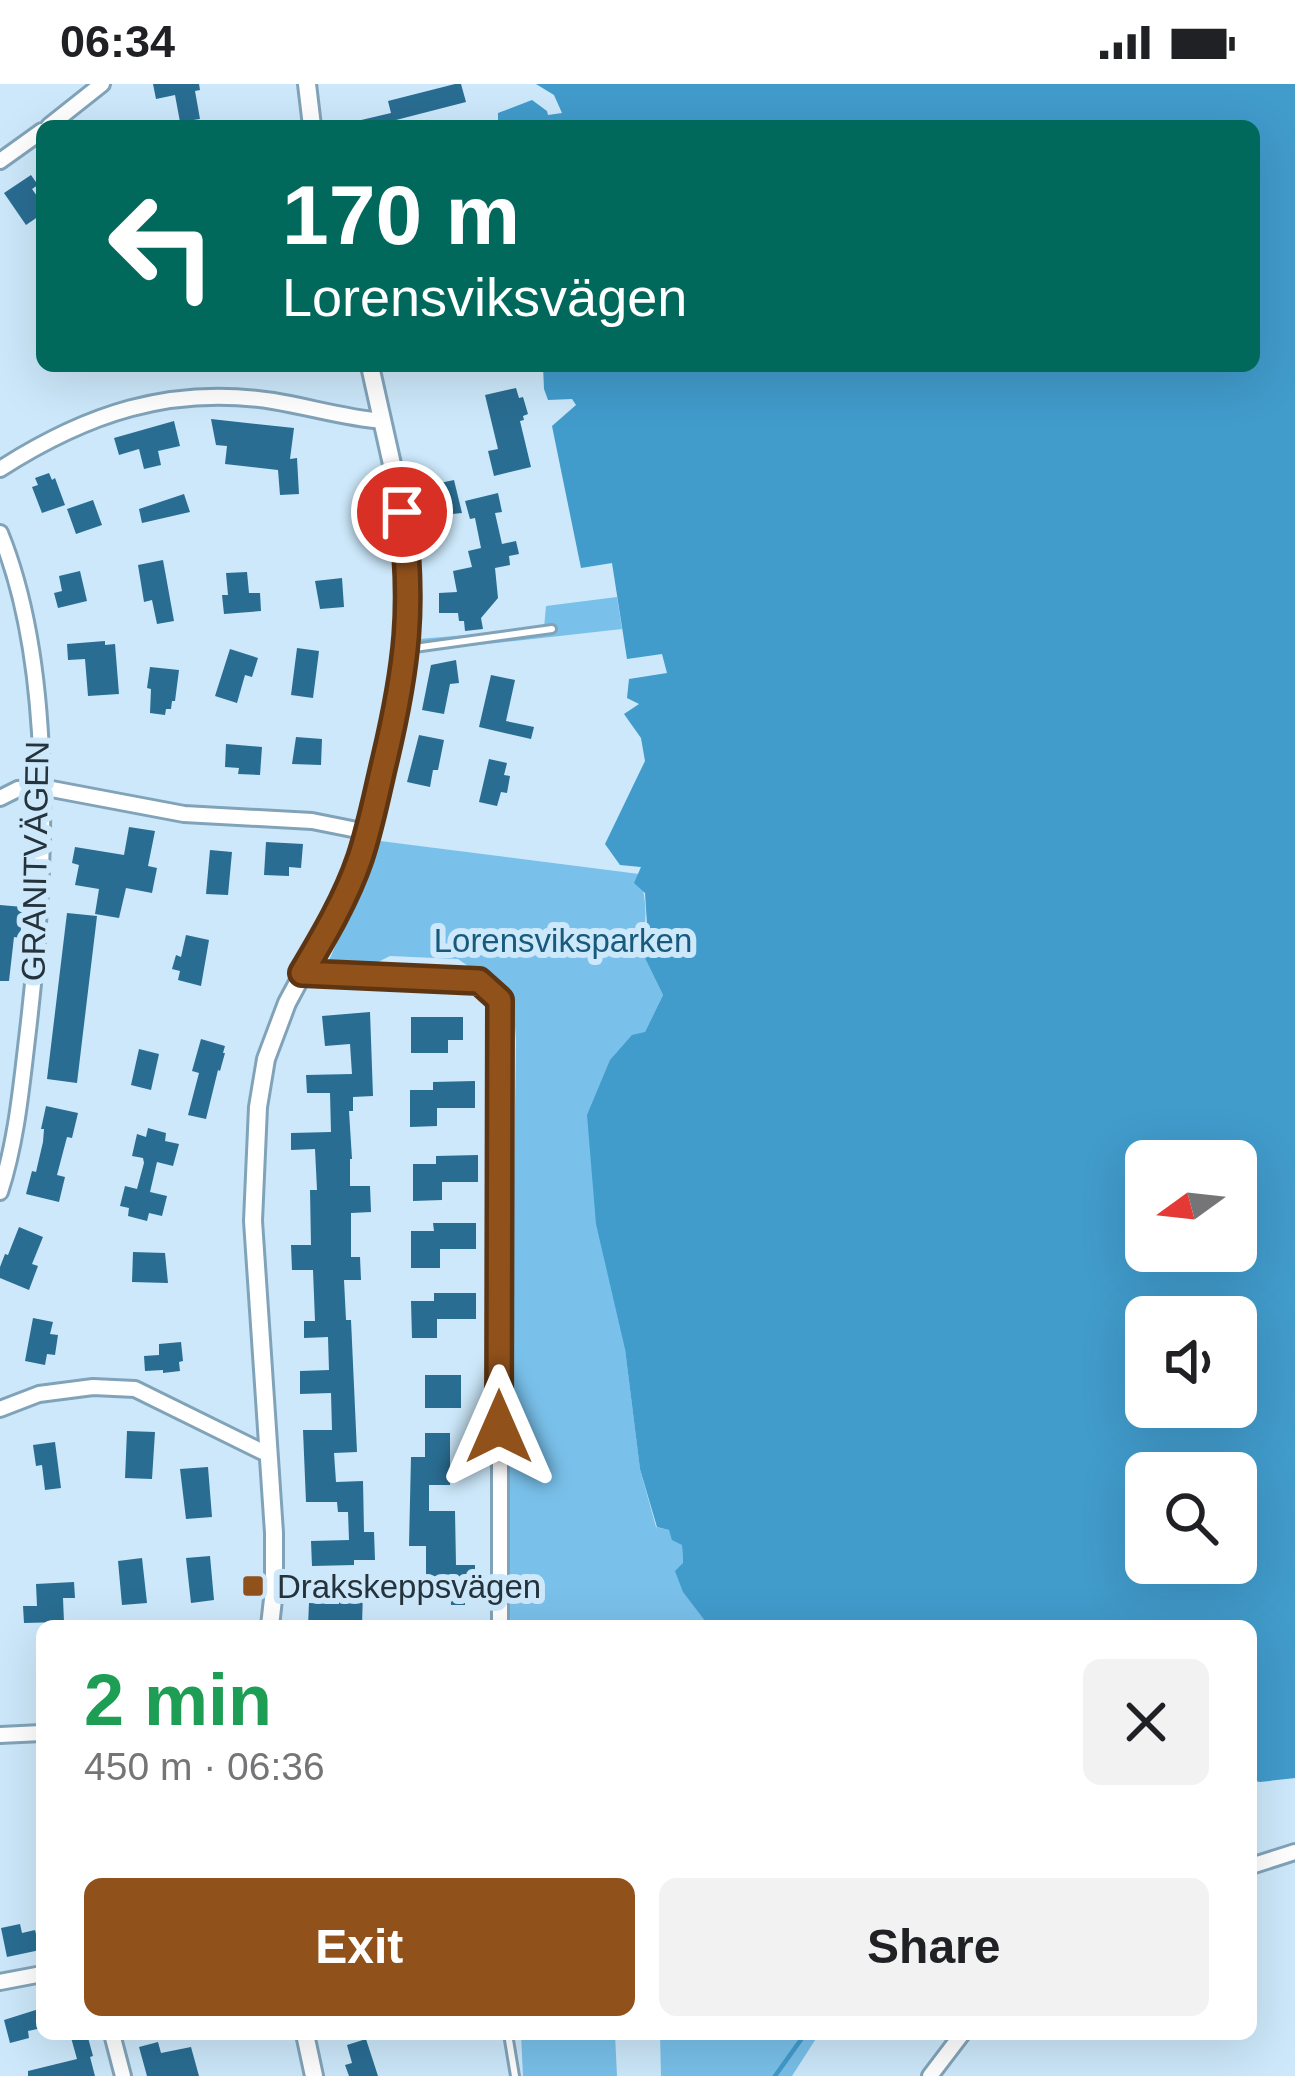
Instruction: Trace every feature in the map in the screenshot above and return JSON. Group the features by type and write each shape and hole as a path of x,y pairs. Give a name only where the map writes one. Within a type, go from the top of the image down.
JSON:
{"street":[{"path":"55,120 102,84"},
{"path":"307,84 311,120"},
{"path":"0,161 36,135"},
{"path":"271,1620 274,1538 254,1221 255,1134 266,1059 287,1003 348,890 368,832 407,649 407,550 393,458 371,372"},
{"path":"0,469 88,422 159,400 214,395 268,400 382,422"},
{"name":"GRANITVÄGEN","path":"0,533 15,571 30,638 41,787 38,950 19,1105 0,1192"},
{"path":"0,798 18,789 41,787 184,814 312,821 368,832"},
{"path":"302,973 479,981 500,1000 500,1620"},
{"path":"0,1409 39,1394 93,1387 135,1389 267,1454"},
{"path":"0,1735 36,1733"},
{"path":"1257,1865 1295,1852"},
{"path":"0,1982 36,1975"},
{"path":"114,2040 123,2076"},
{"path":"306,2040 314,2076"},
{"path":"930,2076 957,2040"}],"lane":[{"path":"407,649 551,628"},
{"path":"509,2040 515,2076"}],"green space":[{"path":"617,597 622,629 406,653 408,640 544,628 546,606"},
{"name":"Lorensviksparken","path":"380,841 639,874 646,911 640,948 663,995 645,1032 625,1349 640,1469 656,1527 669,1530 682,1545 683,1564 706,1620 510,1620 513,997 458,959 390,956 372,965 328,963"},
{"path":"521,2040 615,2040 617,2076 523,2076"},
{"path":"660,2040 815,2040 792,2076 661,2076"}],"shaded area":[{"path":"536,84 1295,84 1295,1778 1257,1781 1257,1620 704,1620 683,1592 675,1571 683,1563 682,1545 672,1540 669,1530 657,1527 640,1469 625,1349 596,1224 587,1115 610,1060 632,1035 645,1032 663,995 640,948 647,924 645,893 634,883 641,867 620,865 605,844 645,761 641,738 624,714 639,704 627,698 629,679 667,673 662,654 627,659 612,563 581,568 552,426 576,405 572,399 548,400 543,372 1260,372 1260,120 498,120 498,113 532,100 548,115 562,113 554,95"}],"building":[{"path":"153,84 199,84 200,90 195,91 200,119 180,120 175,95 156,99"},
{"path":"461,84 466,102 396,120 361,120 391,113 388,101"},
{"path":"31,175 36,182 32,189 36,218 26,225 4,193"},
{"path":"516,388 528,414 520,421 531,467 494,476 488,451 498,449 485,395"},
{"path":"211,419 294,428 290,459 297,458 299,494 280,495 278,470 225,464 227,446 216,445"},
{"path":"174,421 180,446 158,451 161,465 144,469 139,449 119,455 114,438"},
{"path":"49,473 65,505 42,513 32,487 38,485 35,478"},
{"path":"454,480 462,513 433,516 426,486"},
{"path":"498,493 502,512 495,513 502,544 516,541 519,554 509,556 510,565 495,568 498,598 481,618 483,629 465,631 458,613 439,613 439,593 457,592 453,571 472,567 468,551 481,548 475,518 470,519 465,501"},
{"path":"184,494 190,512 142,523 139,509"},
{"path":"93,500 102,525 76,534 67,509"},
{"path":"163,560 174,621 157,624 152,600 144,602 138,565"},
{"path":"80,571 87,601 58,608 54,593 62,591 59,576"},
{"path":"247,572 249,593 260,593 261,611 224,614 226,573"},
{"path":"342,578 344,607 320,609 315,581"},
{"path":"105,641 105,645 115,644 119,694 88,696 85,659 68,660 67,644"},
{"path":"297,648 319,651 313,698 291,695"},
{"path":"230,649 258,658 252,677 245,675 237,703 215,696"},
{"path":"456,660 459,683 450,684 444,714 422,710 431,665"},
{"path":"150,667 179,670 175,701 165,715 150,713"},
{"path":"491,675 515,680 506,721 534,727 531,739 479,727"},
{"path":"419,735 444,740 430,787 407,782"},
{"path":"296,737 322,739 321,765 292,764"},
{"path":"226,744 262,747 260,775 238,774 239,768 225,767"},
{"path":"489,759 507,763 504,775 510,776 507,793 501,792 497,806 479,802"},
{"path":"129,827 155,831 148,866 157,868 152,893 126,888 119,918 95,914 99,889 75,885 79,865 72,863 75,847 124,855"},
{"path":"266,842 303,844 301,868 289,867 289,876 264,875"},
{"path":"210,850 232,852 228,895 206,894"},
{"path":"0,905 23,907 9,981 0,981"},
{"path":"67,913 97,916 77,1083 47,1079"},
{"path":"186,935 209,940 201,986 178,980 180,971 172,969 176,955 181,957"},
{"path":"370,1012 373,1096 353,1097 353,1111 349,1111 350,1186 370,1186 371,1212 351,1213 351,1257 360,1257 361,1280 344,1280 346,1320 351,1320 357,1452 334,1453 336,1482 363,1481 364,1532 374,1532 375,1560 312,1566 311,1541 349,1540 348,1512 338,1512 337,1502 306,1502 303,1430 332,1430 331,1393 300,1394 300,1371 329,1370 328,1337 304,1338 304,1321 315,1321 313,1270 292,1270 291,1245 311,1245 310,1190 317,1190 315,1149 291,1150 291,1133 331,1132 330,1093 307,1093 306,1075 352,1074 350,1044 325,1046 322,1016"},
{"path":"411,1017 463,1017 463,1040 448,1040 448,1053 411,1053"},
{"path":"201,1039 225,1046 206,1119 188,1115 199,1073 192,1071"},
{"path":"139,1049 159,1054 151,1090 131,1085"},
{"path":"475,1081 475,1108 437,1108 437,1126 410,1127 410,1090 433,1090 433,1082"},
{"path":"46,1106 78,1113 57,1175 65,1177 59,1202 26,1194 43,1142"},
{"path":"148,1128 166,1133 165,1141 179,1144 173,1166 157,1162 150,1192 167,1196 162,1216 149,1213 147,1221 128,1216 129,1208 120,1206 125,1186 137,1189 144,1163 143,1158 132,1156 137,1134 146,1137"},
{"path":"478,1155 478,1182 442,1182 442,1200 413,1201 413,1164 436,1164 436,1156"},
{"path":"433,1223 476,1223 476,1249 440,1249 440,1268 411,1268 411,1231 434,1231"},
{"path":"19,1227 43,1237 32,1264 38,1266 29,1290 0,1278 0,1267"},
{"path":"133,1252 165,1253 168,1283 132,1282"},
{"path":"434,1293 476,1293 476,1319 437,1319 437,1338 412,1338 411,1301 434,1301"},
{"path":"33,1318 53,1322 50,1334 58,1335 55,1355 47,1354 45,1365 25,1361"},
{"path":"181,1342 180,1371 145,1371 144,1356 159,1355 159,1344"},
{"path":"425,1375 461,1375 461,1408 425,1408"},
{"path":"127,1431 155,1432 152,1479 125,1478"},
{"path":"425,1433 450,1433 450,1485 429,1485 429,1511 455,1511 456,1565 475,1565 475,1586 465,1586 465,1605 451,1605 450,1584 426,1584 426,1546 409,1546 411,1457 425,1457"},
{"path":"55,1442 61,1488 45,1490 33,1445"},
{"path":"208,1467 212,1517 186,1519 180,1469"},
{"path":"210,1556 214,1600 191,1603 186,1558"},
{"path":"142,1558 147,1603 122,1605 118,1561"},
{"path":"74,1582 75,1598 63,1598 64,1620 24,1623 23,1606 37,1606 36,1584"},
{"path":"339,1589 363,1590 362,1620 308,1620 309,1603 339,1604"},
{"path":"20,1924 22,1933 35,1930 36,1951 7,1957 1,1928"},
{"path":"36,2010 36,2029 28,2031 29,2038 10,2043 4,2020"},
{"path":"72,2040 89,2040 95,2076 28,2076 28,2071 77,2059"},
{"path":"366,2040 378,2076 349,2076 345,2065 352,2063 347,2045"},
{"path":"158,2042 161,2053 191,2047 199,2076 147,2076 139,2047"}],"waterway":[{"path":"775,2076 801,2040"}],"place":[{"name":"Drakskeppsvägen","path":"253,1586"}],"route":[{"path":"402,512 410,593 399,701 359,860 348,890 302,973 479,981 500,1000 499,1427"}]}
